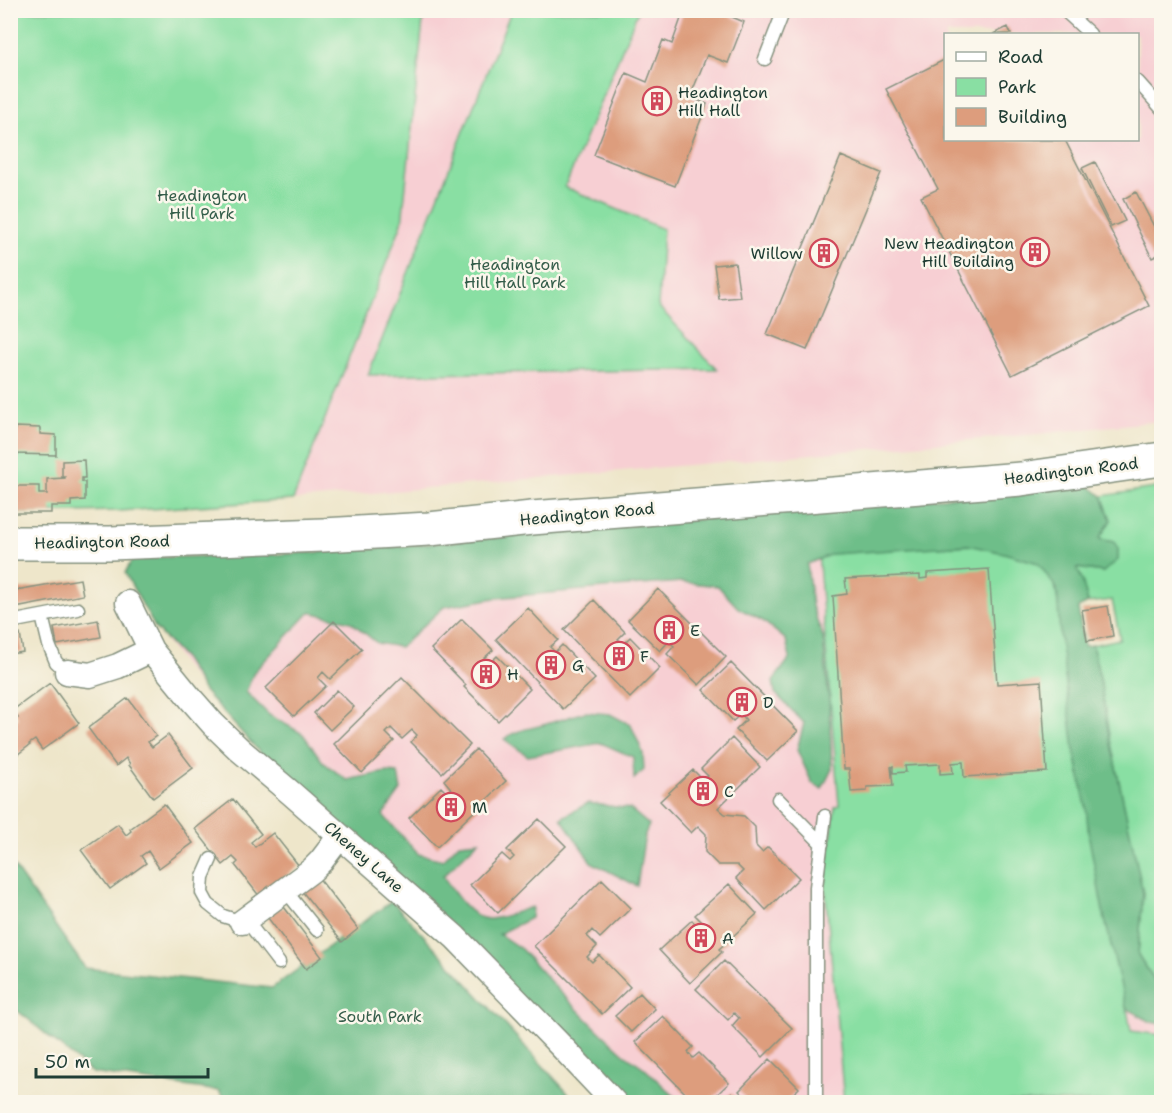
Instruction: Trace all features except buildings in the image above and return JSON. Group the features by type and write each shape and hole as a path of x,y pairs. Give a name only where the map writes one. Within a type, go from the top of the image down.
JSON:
{"main road":[{"name":"Headington Road","path":"10,543 110,543 429,529 532,518 1021,479 1161,459"}],"street":[{"name":"Cheney Lane","path":"128,603 151,650 213,724 455,937 614,1102"},
{"path":"67,672 90,675 118,666 151,650"},
{"path":"244,921 312,870 340,836"}],"lane":[{"path":"765,59 784,10"},
{"path":"1064,10 1089,33"},
{"path":"1139,84 1161,110"},
{"path":"10,622 78,609"},
{"path":"42,616 56,662 67,672"},
{"path":"778,799 822,844"},
{"path":"816,1102 816,887 825,816"},
{"path":"211,859 203,877 202,893 208,904 223,916 244,921 279,963"},
{"path":"285,890 317,930"}],"shaded area":[{"path":"424,11 1161,11 1161,421 293,500 402,223"},
{"path":"1052,488 1153,1022 1161,1022 1161,1102 630,1102 352,827 204,691 156,629 125,573 268,555 358,550"}],"green space":[{"name":"Headington Hill Park","path":"10,11 424,11 402,223 293,500 119,511 11,513"},
{"name":"Headington Hill Hall Park","path":"511,11 638,11 565,187 663,229 658,306 717,369 368,375"},
{"path":"1087,484 1102,496 1111,520 1099,539 1114,542 1118,549 1118,560 1103,572 1077,568 1088,603 1078,608 1084,646 1092,645 1100,679 1108,730 1143,893 1138,955 1161,990 1161,1024 1151,1022 1126,1008 1103,911 1074,749 1060,636 1057,589 1038,563 968,545 832,554 807,564 812,606 823,637 829,702 832,769 822,789 812,783 797,750 804,723 775,693 773,681 790,658 786,640 763,621 738,608 718,586 682,582 615,587 495,598 444,607 400,647 377,643 351,622 310,612 254,672 246,692 269,715 303,734 323,762 347,780 386,772 398,773 401,790 383,815 418,854 443,860 459,843 479,841 443,876 457,896 469,910 483,918 500,917 532,907 531,918 499,934 521,949 597,1029 623,1053 643,1067 673,1095 676,1102 630,1102 540,1015 275,769 204,691 184,659 156,629 125,573 133,558 358,550"},
{"path":"1161,487 1161,990 1138,955 1143,893 1092,645 1120,639 1112,600 1088,603 1077,568 1103,572 1099,539 1111,520 1102,496"},
{"path":"1048,542 1099,856 1131,1031 1161,1035 1161,1102 844,1102 825,887 835,807 839,805 818,552"},
{"path":"585,712 610,714 631,725 643,753 644,770 634,779 633,757 601,743 528,756 504,739 521,730"},
{"path":"588,803 630,809 649,825 645,834 637,886 591,862 561,818"},
{"name":"South Park","path":"10,861 85,968 272,988 392,901 576,1102 226,1102 219,1091 92,1073 11,1006"}],"place":[{"name":"Headington Hill Hall","path":"657,101"},
{"name":"New Headington Hill Building","path":"1035,252"},
{"name":"Willow","path":"824,253"},
{"name":"E","path":"669,630"},
{"name":"F","path":"619,656"},
{"name":"G","path":"551,665"},
{"name":"H","path":"486,674"},
{"name":"D","path":"742,702"},
{"name":"C","path":"703,791"},
{"name":"M","path":"451,807"},
{"name":"A","path":"701,938"}]}
